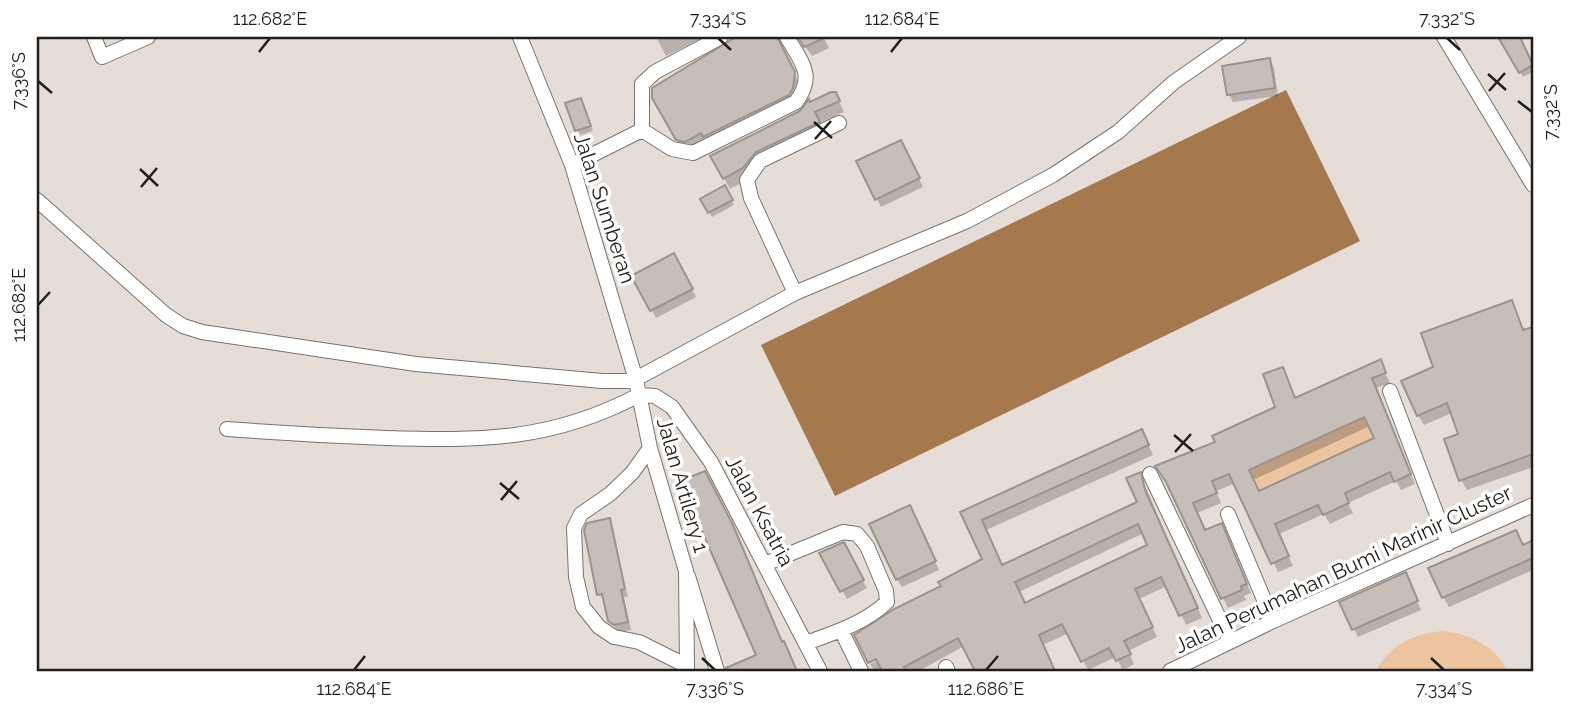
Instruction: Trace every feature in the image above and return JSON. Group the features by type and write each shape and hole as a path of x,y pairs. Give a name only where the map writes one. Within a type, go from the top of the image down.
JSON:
{"street":[{"path":"94,37 102,57 148,37"},
{"name":"Jalan Sumberan","path":"520,37 572,164 637,387"},
{"path":"642,130 642,84 654,72 721,37"},
{"path":"642,130 671,149 694,153 796,102 806,89 806,71 787,37"},
{"path":"226,429 354,438 485,440 539,432 592,416 795,293 967,221 1052,175 1118,132 1174,82 1239,37"},
{"path":"1444,37 1526,174"},
{"path":"795,293 751,198 747,180 760,161 839,123"},
{"path":"572,164 642,130"},
{"path":"37,200 166,315 183,326 202,332 416,364 602,381 637,387"},
{"name":"Jalan Artilery 1","path":"637,387 650,448 686,571 687,668"},
{"name":"Jalan Ksatria","path":"637,387 672,407 711,462 820,671"},
{"path":"1390,391 1448,544"},
{"path":"650,448 617,487 581,513 574,528 576,577 583,607 599,627 614,637 639,642 687,668"},
{"path":"1150,474 1230,641"},
{"name":"Jalan Perumahan Bumi Marinir Cluster","path":"1170,671 1273,621 1533,505"},
{"path":"1227,514 1273,621"},
{"path":"765,564 843,532 857,534 867,546 886,591 887,602 877,611 841,630 806,643"},
{"path":"686,571 717,671"},
{"path":"841,630 861,671"}],"shaded area":[{"path":"1286,90 1360,241 835,496 761,345"},
{"path":"1360,408 1380,451 1360,444 1273,484 1265,504 1237,443"},
{"path":"1442,631 1480,642 1496,654 1508,671 1376,671 1388,654 1404,642"}],"building":[{"path":"736,37 777,37 795,72 793,88 789,95 703,137 701,133 685,142 676,140 652,98 652,88"},
{"path":"798,37 827,37 804,47"},
{"path":"1498,37 1520,37 1533,65 1519,73"},
{"path":"1270,58 1275,88 1227,95 1222,66"},
{"path":"836,92 840,101 815,112 820,122 756,152 743,168 723,179 710,156 800,111 809,99 810,102"},
{"path":"581,98 591,126 575,131 565,103"},
{"path":"901,140 920,178 875,200 856,161"},
{"path":"725,185 733,200 708,213 700,199"},
{"path":"674,253 693,289 650,311 631,276"},
{"path":"1512,300 1523,330 1533,327 1533,454 1459,481 1444,439 1458,434 1447,403 1417,416 1401,381 1433,367 1421,333"},
{"path":"1381,359 1386,373 1372,378 1411,474 1394,482 1390,472 1345,493 1349,503 1323,515 1318,505 1275,524 1289,556 1271,564 1229,474 1212,481 1217,493 1193,503 1205,530 1222,523 1247,584 1241,586 1242,590 1221,599 1166,482 1155,466 1215,442 1212,436 1275,407 1263,374 1283,367 1295,398","holes":["1364,417 1374,438 1259,491 1249,470"]},
{"path":"1142,429 1149,445 982,520 1002,565 1137,502 1126,478 1141,472 1145,490 1198,608 1179,616 1161,577 1135,589 1153,627 1124,641 1131,654 1116,661 1109,648 1081,662 1062,624 1039,635 1055,671 975,671 958,638 904,667 906,671 882,671 876,659 868,663 854,635 894,609 941,586 938,582 982,559 960,512","holes":["1138,524 1147,545 1025,603 1015,582"]},
{"path":"705,471 733,525 797,671 726,671 726,668 756,655 680,481"},
{"path":"910,505 936,561 896,580 869,524"},
{"path":"610,518 625,589 621,590 628,622 614,625 608,621 602,594 597,595 584,530 587,523"},
{"path":"1516,530 1523,545 1533,540 1533,558 1442,598 1428,568"},
{"path":"844,542 864,580 840,592 819,553"},
{"path":"1406,572 1418,601 1352,630 1339,602"}]}
